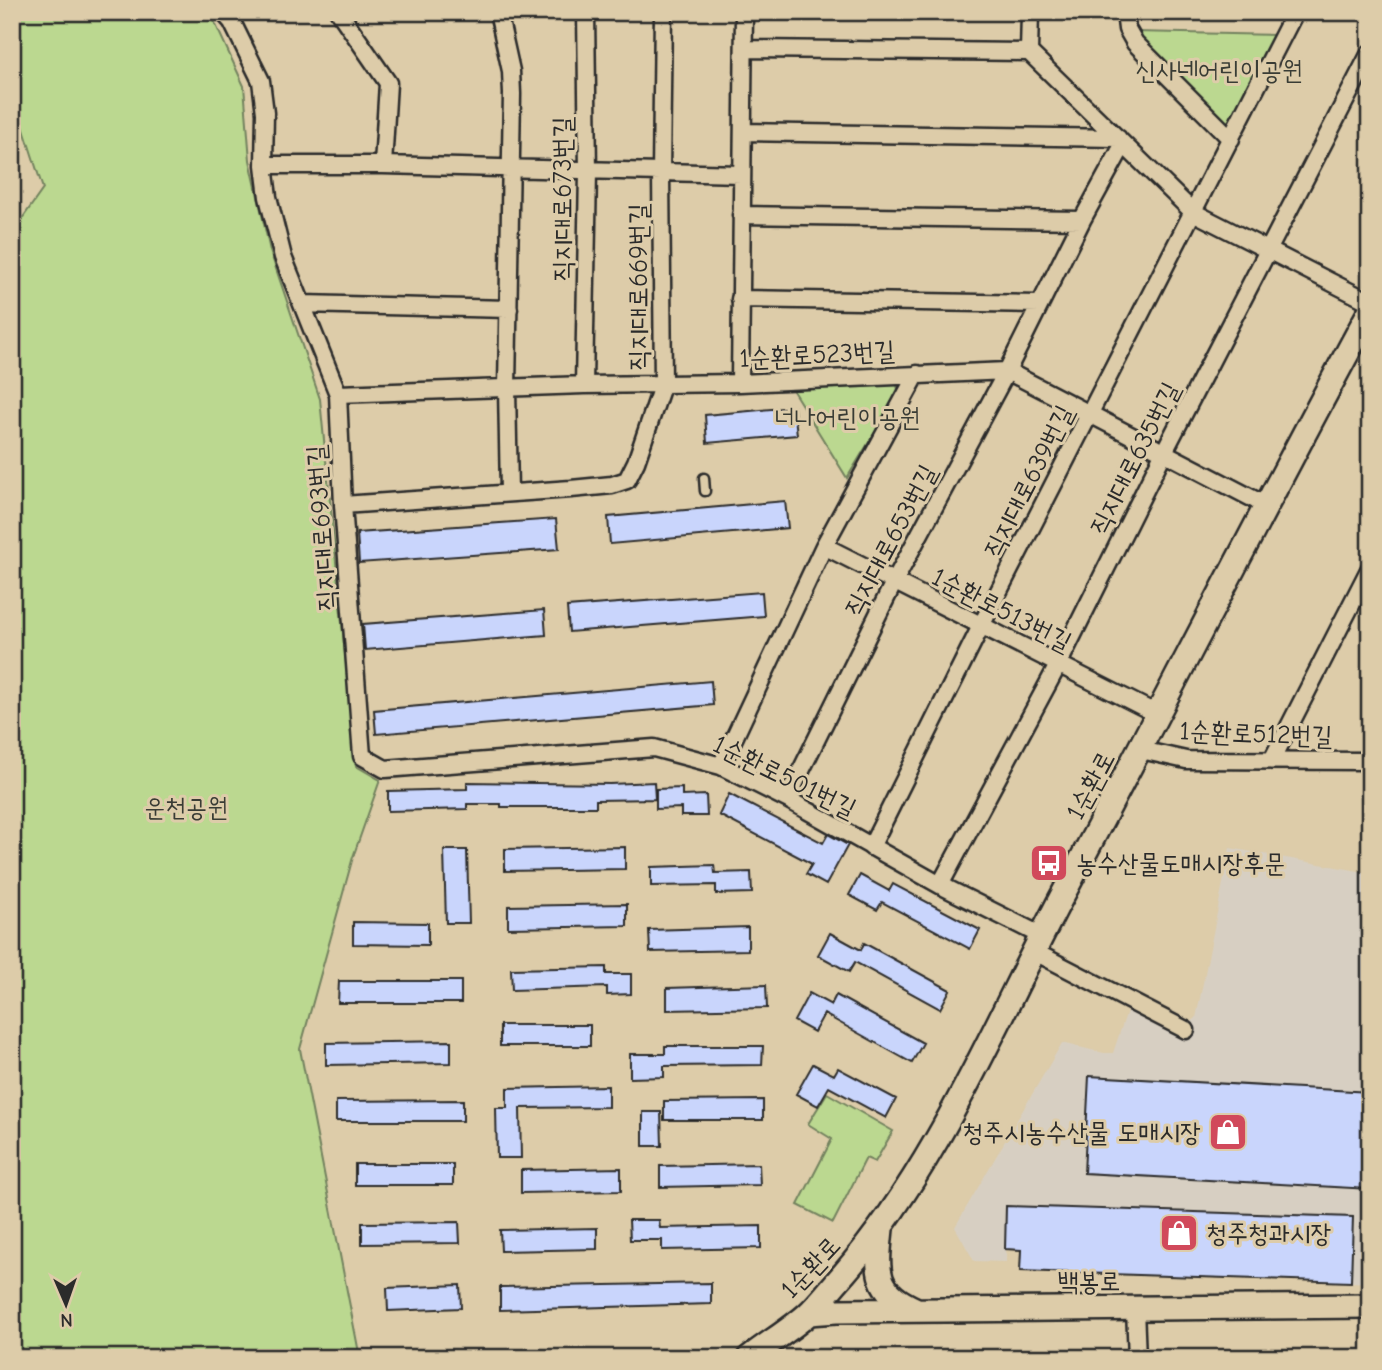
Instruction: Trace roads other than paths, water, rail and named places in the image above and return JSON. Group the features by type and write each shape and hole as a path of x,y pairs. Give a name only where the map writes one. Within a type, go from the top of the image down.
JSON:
{"street":[{"name":"직지대로693번길","path":"223,12 232,22 261,81 268,197 283,257 338,394 343,505 362,756"},
{"path":"339,12 388,83 383,165"},
{"path":"498,12 511,71 507,388 509,492"},
{"name":"직지대로673번길","path":"584,385 586,12"},
{"name":"직지대로669번길","path":"343,505 612,485 627,480 636,463 663,383 663,12"},
{"path":"740,383 744,12"},
{"path":"1029,52 1030,12"},
{"path":"1125,12 1127,29 1131,36 1231,139"},
{"name":"직지대로639번길","path":"871,847 1295,12"},
{"path":"744,49 1029,52 1193,212 1267,252 1370,302"},
{"name":"직지대로635번길","path":"940,884 1058,665 1164,452 1370,53"},
{"path":"743,132 1121,142"},
{"name":"직지대로653번길","path":"787,799 894,582 1007,371 1121,142"},
{"path":"264,165 383,165 741,174"},
{"path":"741,215 1082,220"},
{"path":"740,299 1039,304"},
{"path":"302,304 509,309"},
{"name":"1순환로","path":"760,1355 808,1313 866,1248 911,1182 948,1119 1141,750 1265,505 1370,311"},
{"name":"1순환로523번길","path":"338,394 584,385 740,383 1007,371 1265,505"},
{"path":"721,766 824,546 917,374"},
{"name":"1순환로513번길","path":"824,546 1158,715"},
{"path":"1272,760 1370,568"},
{"name":"1순환로501번길","path":"362,756 385,769 654,748 721,766 787,799 940,884 1186,1030"},
{"name":"1순환로512번길","path":"1141,750 1185,760 1370,761"},
{"path":"882,1226 878,1264 882,1285 899,1301 918,1311"},
{"name":"백봉로","path":"808,1313 1370,1306"},
{"path":"1135,1309 1137,1358"}],"lane":[{"path":"704,478 705,491"}],"place":[{"name":"농수산물도매시장후문","path":"1049,863"},
{"name":"청주시농수산물 도매시장","path":"1228,1132"},
{"name":"청주청과시장","path":"1179,1233"}],"park label":[{"name":"신사네어린이공원","path":"1219,70"},
{"name":"너나어린이공원","path":"847,417"},
{"name":"운천공원","path":"186,807"}]}
